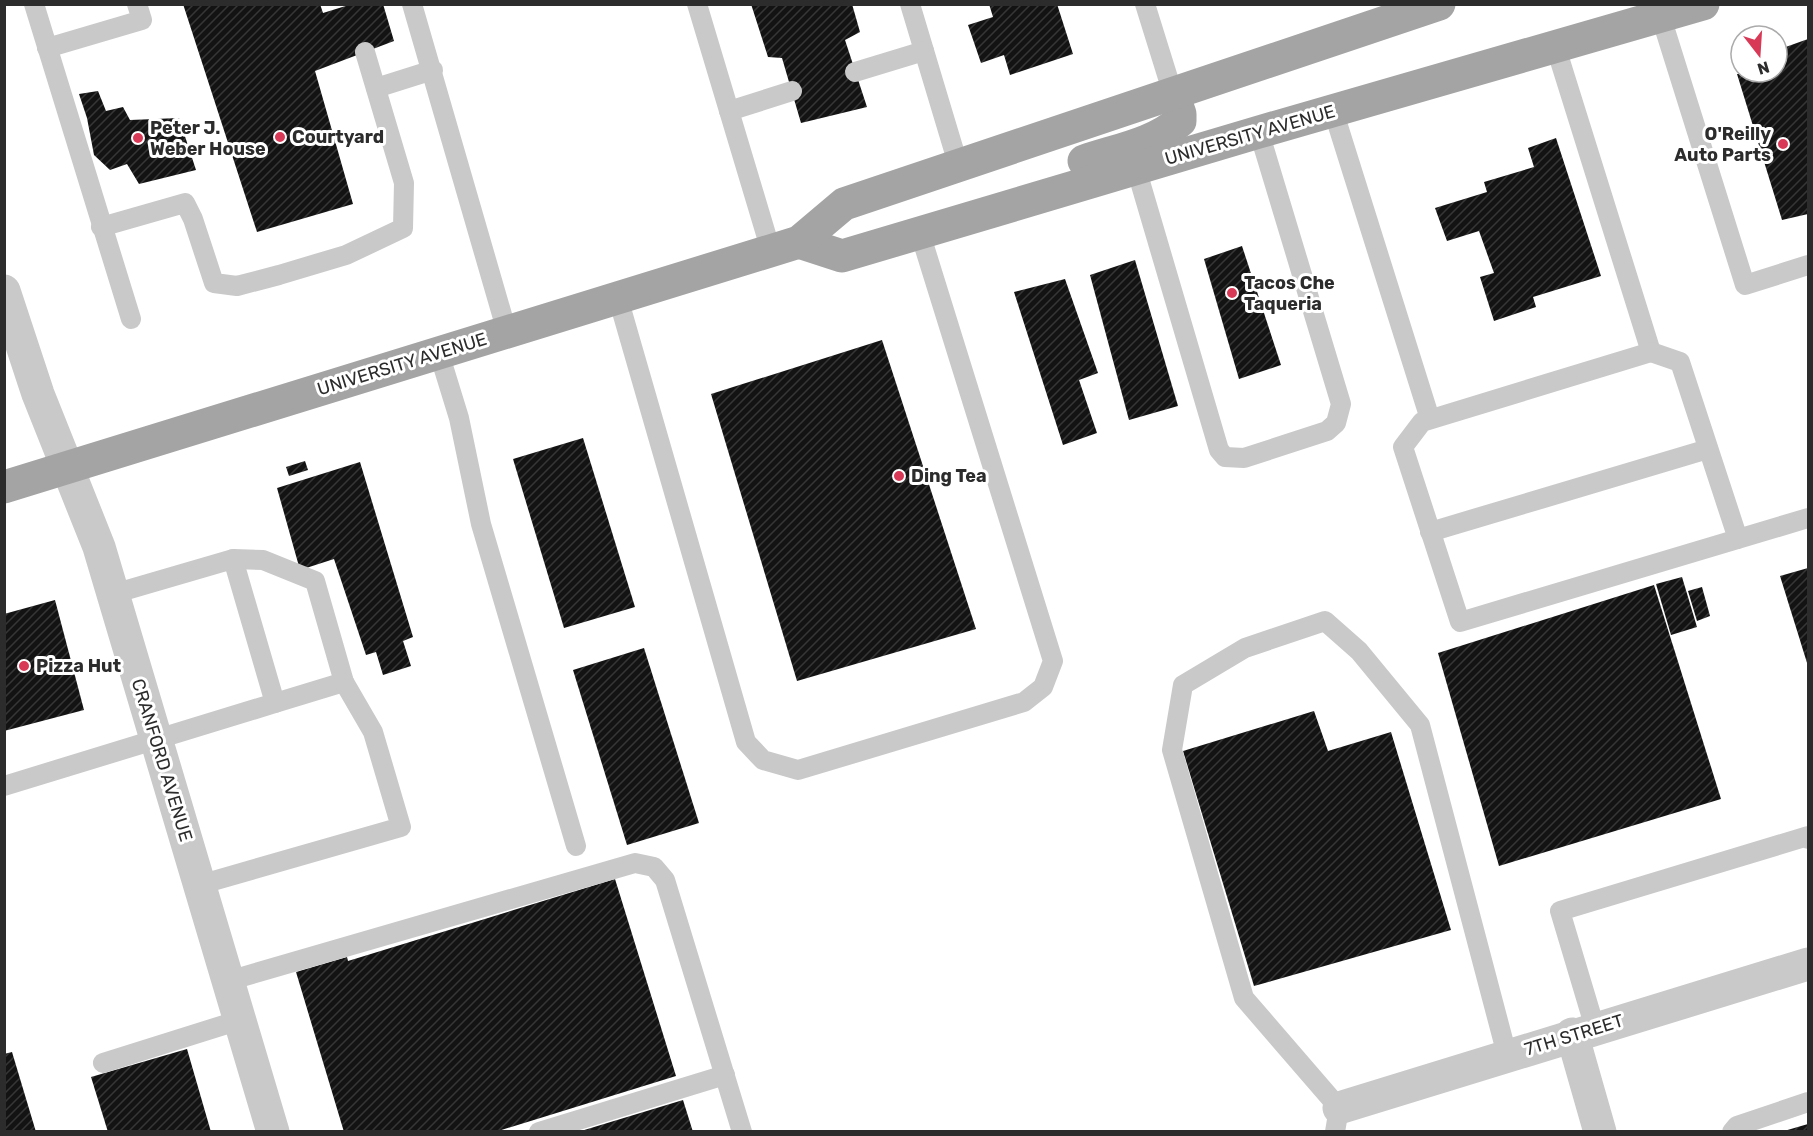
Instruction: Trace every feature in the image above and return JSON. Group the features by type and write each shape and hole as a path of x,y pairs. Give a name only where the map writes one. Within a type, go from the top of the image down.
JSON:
{"main road":[{"name":"UNIVERSITY AVENUE","path":"4,487 785,247 844,204 1173,94 1373,14 1439,4"},
{"name":"UNIVERSITY AVENUE","path":"785,247 842,256 1333,110 1556,48 1703,4"},
{"path":"933,229 1002,189 1159,136 1179,121 1180,114 1173,94"}],"street":[{"name":"CRANFORD AVENUE","path":"4,291 38,394 99,547 273,1131"},
{"name":"7TH STREET","path":"1337,1120 1507,1055 1809,964"},
{"path":"1584,1031 1600,1131"}],"lane":[{"path":"34,4 101,227 131,318"},
{"path":"47,48 142,20 137,4"},
{"path":"412,4 433,70 507,332"},
{"path":"697,4 729,111 785,247"},
{"path":"910,4 958,164"},
{"path":"1145,4 1173,94"},
{"path":"1661,17 1745,285 1809,265"},
{"path":"1556,48 1651,352"},
{"path":"855,72 924,51"},
{"path":"101,227 185,203 193,219 214,283 237,286 346,255 403,228 404,183 365,52"},
{"path":"376,88 433,70"},
{"path":"729,111 792,91"},
{"path":"1333,110 1430,419"},
{"path":"1136,168 1219,450 1225,457 1244,458 1327,431 1336,423 1341,404 1258,132"},
{"path":"618,298 746,742 763,760 798,770 1024,702 1043,687 1053,661 933,229"},
{"path":"1738,539 1680,362 1651,352 1422,422 1403,447 1460,622 1809,518"},
{"path":"439,353 459,418 481,524 576,846"},
{"path":"1430,532 1708,450"},
{"path":"113,594 233,559 262,560 315,580 344,682 373,732 401,827 199,885"},
{"path":"233,559 275,703"},
{"path":"1337,1120 1244,998 1172,750 1183,686 1245,648 1325,621 1359,651 1420,725 1507,1055"},
{"path":"4,786 344,682"},
{"path":"1584,1031 1560,910 1808,836 1809,839"},
{"path":"228,981 635,863 654,867 665,880 742,1131"},
{"path":"103,1063 240,1020"},
{"path":"539,1131 725,1076"},
{"path":"1732,1131 1737,1126 1809,1102"}],"building":[{"name":"Courtyard","path":"183,4 320,4 323,13 352,4 383,4 394,41 315,71 353,204 257,232"},
{"path":"751,4 852,4 860,32 845,40 867,107 801,123 782,58 768,57"},
{"path":"989,4 1057,4 1073,54 1010,75 1004,55 981,63 968,25 993,17"},
{"name":"O'Reilly Auto Parts","path":"1808,39 1808,214 1782,220 1740,84 1789,84 1789,46"},
{"name":"Peter J. Weber House","path":"98,91 106,111 123,107 130,120 179,118 196,170 139,184 127,164 110,170 94,155 87,118 79,94"},
{"path":"1556,138 1601,276 1533,297 1536,307 1494,321 1480,277 1494,273 1479,231 1447,241 1435,208 1487,192 1484,182 1534,167 1528,148"},
{"path":"1242,246 1281,365 1239,379 1204,259"},
{"path":"1135,260 1178,406 1129,420 1090,275"},
{"path":"1065,279 1098,373 1079,380 1097,433 1063,445 1014,292"},
{"path":"882,340 976,629 797,681 711,394"},
{"path":"583,438 635,607 564,628 513,459"},
{"path":"305,461 308,470 289,476 286,467"},
{"path":"360,462 413,637 403,641 411,666 383,675 376,652 366,655 334,559 300,570 277,488"},
{"path":"1808,568 1808,666 1780,576"},
{"path":"1682,577 1697,627 1671,635 1656,584"},
{"path":"1654,585 1721,799 1499,866 1438,653"},
{"path":"1702,587 1710,616 1697,621 1688,591"},
{"path":"55,600 84,710 4,731 4,614"},
{"path":"644,648 699,823 627,845 573,670"},
{"path":"1314,711 1328,751 1391,732 1451,930 1254,986 1183,751"},
{"path":"615,879 676,1076 495,1132 344,1132 296,972 347,957 348,961"},
{"path":"187,1049 211,1132 108,1132 91,1077"},
{"path":"12,1052 36,1132 4,1132 4,1054"},
{"path":"683,1100 693,1132 581,1132 581,1131"},
{"path":"1808,1124 1808,1132 1784,1132 1784,1131"}],"place":[{"name":"Courtyard","path":"280,137"},
{"name":"Peter J. Weber House","path":"138,138"},
{"name":"O'Reilly Auto Parts","path":"1783,144"},
{"name":"Tacos Che Taqueria","path":"1232,293"},
{"name":"Ding Tea","path":"899,476"},
{"name":"Pizza Hut","path":"24,666"}]}
